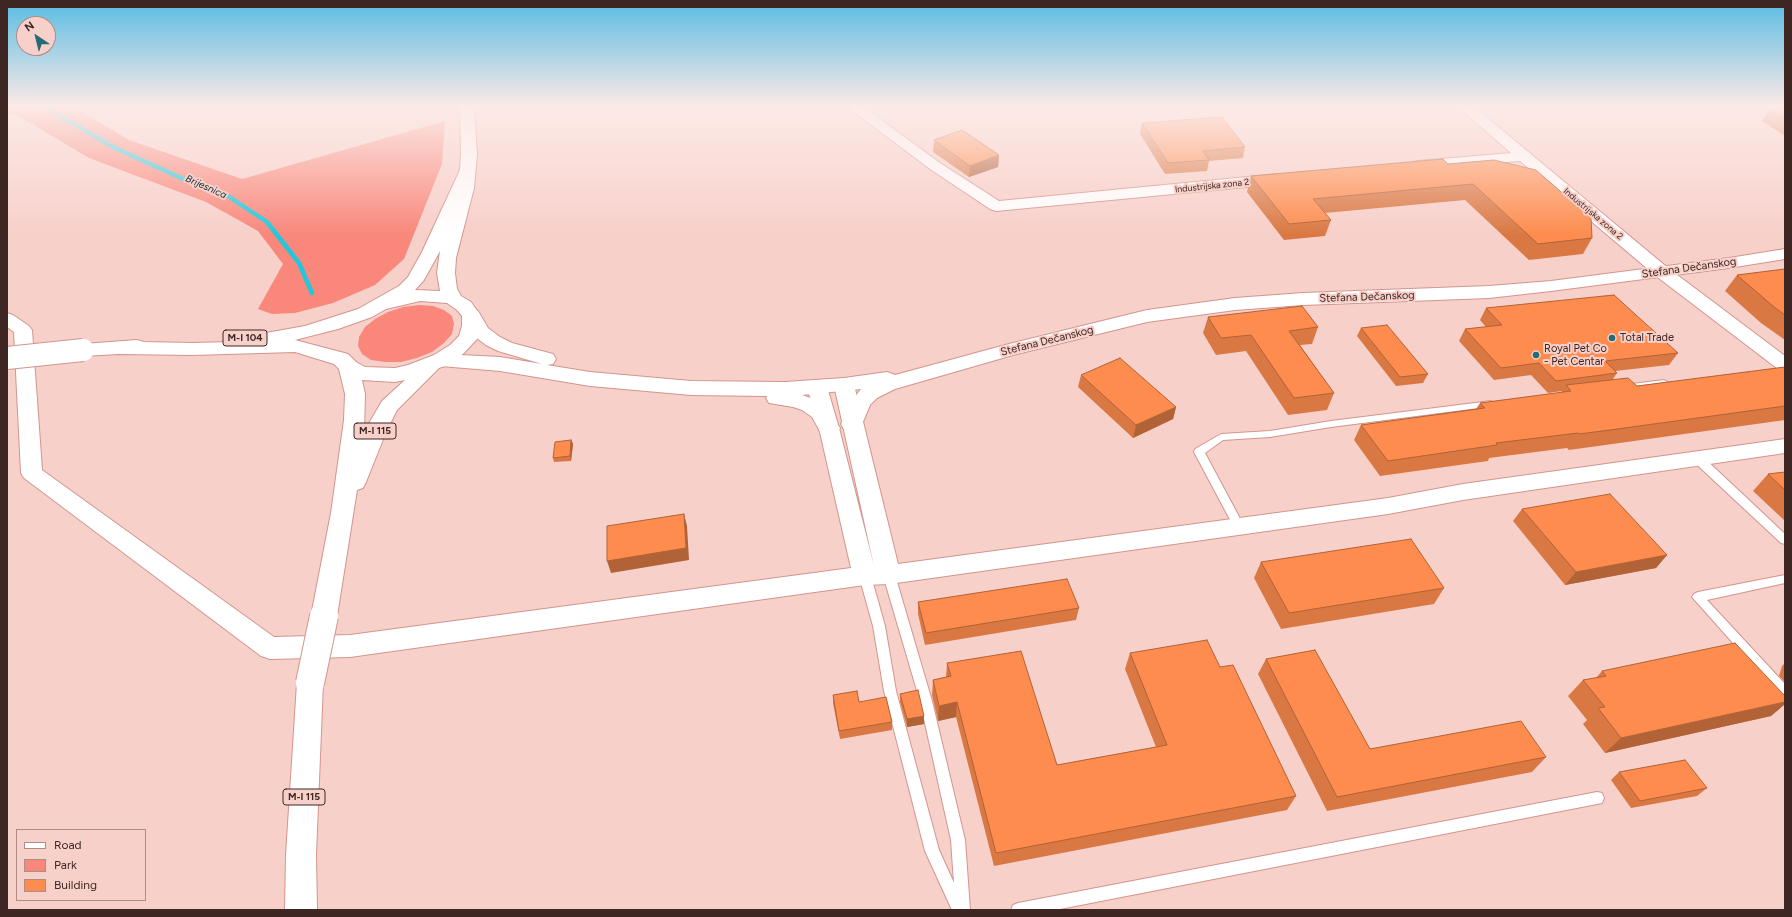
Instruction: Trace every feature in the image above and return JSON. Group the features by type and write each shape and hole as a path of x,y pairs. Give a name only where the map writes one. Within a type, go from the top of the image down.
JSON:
{"main road":[{"name":"M-I 115","path":"453,299 446,279 447,258 466,188 469,149"},
{"name":"M-I 115","path":"301,910 301,855 310,683 344,513 355,420 355,394 345,363 337,348 341,336 350,324 365,313 405,290 415,280 431,252 466,172"},
{"name":"Stefana Dečanskog","path":"953,365 1147,316 1236,304 1303,299 1489,292 1662,272 1785,254"},
{"name":"M-I 115","path":"344,513 375,432 389,406 436,363 457,350 468,338 472,326 471,315 464,306 453,299 420,295 401,298 382,304"},
{"name":"M-I 104","path":"7,358 83,350 276,336 331,326 365,313"},
{"path":"471,315 481,332 505,347 540,358 660,385"},
{"name":"M-I 104","path":"122,348 193,349 296,346 345,363"},
{"name":"M-I 115","path":"345,363 361,373 395,375 436,363"},
{"path":"436,363 500,364 590,379 691,388 730,394 796,400 809,405 820,412 829,428"},
{"path":"691,388 757,389 844,385 898,377 953,365"},
{"path":"852,424 861,402 870,393 888,384 953,365"}],"street":[{"name":"Industrijska zona 2","path":"912,149 996,206 1289,178"},
{"name":"Industrijska zona 2","path":"1515,149 1662,272 1782,368"},
{"path":"1400,167 1524,156"},
{"path":"7,319 23,330 32,473 270,648 350,646 865,576 889,575 1388,506 1463,492 1698,460 1785,446"},
{"path":"844,385 852,424 889,575"},
{"path":"817,387 829,428 865,576"}],"lane":[{"path":"1613,389 1676,382"},
{"path":"1238,526 1199,452 1221,437 1270,434 1331,424 1504,402"},
{"path":"1698,460 1785,540"},
{"path":"889,575 926,701 958,840 963,910"},
{"path":"865,576 879,626 890,691 932,851 959,910"},
{"path":"1785,579 1698,597 1785,693"},
{"path":"1018,910 1597,798"}],"green space":[{"path":"74,149 154,149 242,179 348,149 443,149 442,164 404,259 375,285 333,303 295,313 272,314 258,309 283,264 258,231 206,202 89,158"},
{"path":"419,305 433,306 444,310 452,316 454,324 452,334 444,343 432,352 401,362 371,360 362,354 358,346 359,337 365,327 375,319 388,312 403,307"}],"building":[{"path":"946,149 990,149 999,155 970,166"},
{"path":"1159,149 1226,149 1203,151 1209,160 1168,163"},
{"path":"1443,159 1448,164 1494,160 1536,170 1591,218 1592,238 1538,244 1473,184 1313,199 1331,220 1289,224 1251,176"},
{"path":"1785,269 1785,315 1737,275"},
{"path":"1614,295 1678,353 1605,361 1617,373 1556,381 1539,363 1501,368 1465,329 1502,325 1486,308"},
{"path":"1302,306 1318,327 1289,331 1334,393 1294,398 1251,335 1221,338 1208,317"},
{"path":"1387,325 1428,374 1400,377 1361,328"},
{"path":"1120,358 1176,407 1136,425 1081,375"},
{"path":"1785,367 1785,406 1579,434 1496,443 1497,445 1388,461 1361,425 1485,408 1480,403 1571,391 1566,385 1628,378 1637,386"},
{"path":"571,440 570,456 553,458 555,442"},
{"path":"1785,472 1785,490 1768,474"},
{"path":"1610,494 1667,555 1576,572 1522,509"},
{"path":"684,514 686,548 607,561 607,526"},
{"path":"1411,539 1444,588 1289,613 1261,562"},
{"path":"1067,579 1079,608 926,633 918,602"},
{"path":"1207,640 1220,667 1233,665 1296,796 996,853 957,702 939,706 933,680 951,676 947,663 1021,651 1057,765 1167,745 1130,653"},
{"path":"1735,643 1785,696 1785,702 1621,738 1598,708 1605,707 1583,680 1606,676 1602,671"},
{"path":"1315,650 1370,749 1521,721 1546,757 1337,797 1266,659"},
{"path":"918,690 924,716 907,719 900,694"},
{"path":"857,691 859,702 886,697 892,722 839,731 833,695"},
{"path":"1685,760 1707,788 1640,801 1619,772"}],"waterway":[{"name":"Brijesnica","path":"117,149 190,182 228,196 267,222 299,263 312,293"}],"place":[{"name":"Total Trade","path":"1612,338"},
{"name":"Royal Pet Co - Pet Centar","path":"1536,355"}]}
